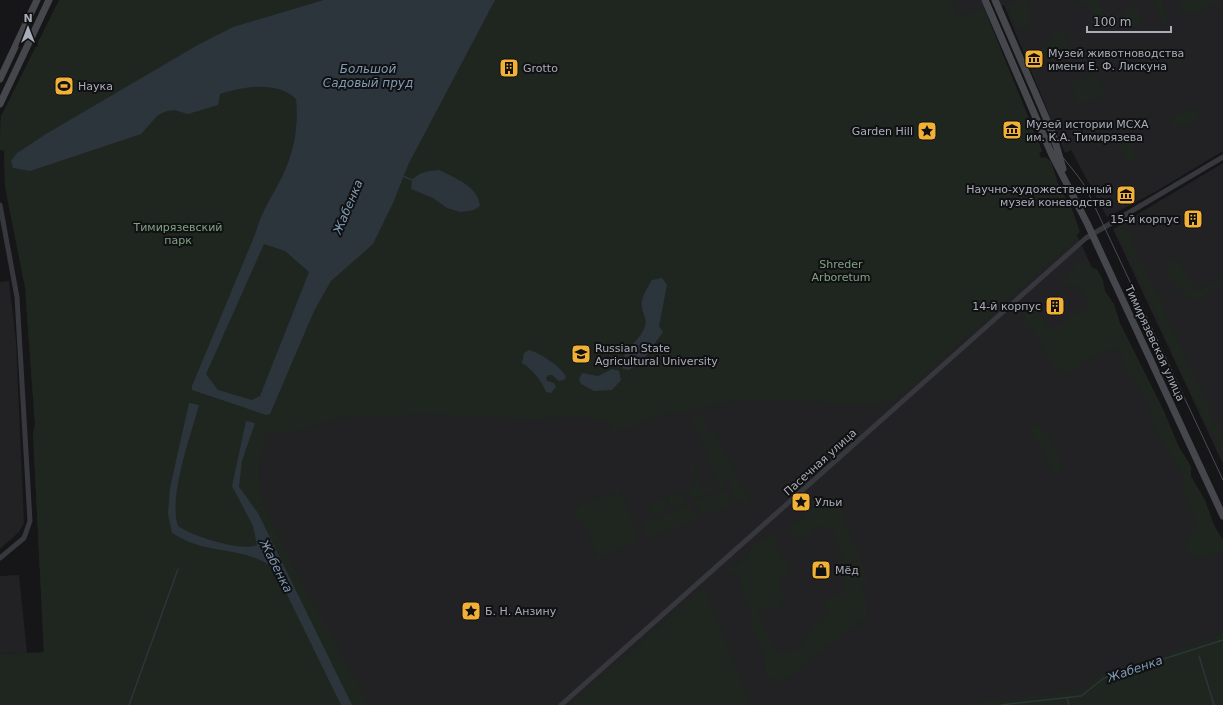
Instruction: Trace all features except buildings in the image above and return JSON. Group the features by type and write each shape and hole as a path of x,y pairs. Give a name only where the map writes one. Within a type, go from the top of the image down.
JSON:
{"main road":[{"path":"0,79 37,0"},
{"path":"0,104 49,0"},
{"name":"Тимирязевская улица","path":"985,0 1052,155 1092,234 1223,516"},
{"name":"Тимирязевская улица","path":"995,0 1053,134 1066,181"}],"street":[{"name":"Пасечная улица","path":"561,705 1092,234 1223,157"},
{"path":"0,205 17,297 30,521 24,538 0,558"}],"shaded area":[{"name":"Russian State Agricultural University","path":"292,0 981,0 1042,151 1039,153 1223,550 1223,705 41,705 45,677 33,433 35,425 25,287 5,187 4,150"},
{"path":"996,0 1223,0 1223,151 1155,192 1107,217 1071,150 1065,153 1004,5 1001,6"},
{"path":"1223,163 1223,464 1113,229"},
{"path":"9,281 16,341 24,523 19,532 0,549 0,282"},
{"path":"19,575 27,653 0,654 0,576"}],"green space":[{"name":"Russian State Agricultural University","path":"59,0 948,0 951,1 958,18 984,8 1042,151 1039,153 1041,158 1045,157 1051,161 1059,186 1072,209 1080,232 1076,236 1077,238 894,401 888,399 880,406 794,401 737,401 663,415 619,430 611,429 608,422 583,417 527,419 430,414 340,418 299,431 266,432 258,476 261,497 303,584 370,705 0,705 0,654 44,652 33,433 35,425 25,287 5,187 4,151 0,150 1,116"},
{"path":"1075,0 1098,0 1098,3 1105,7 1103,13 1095,16 1087,3 1076,2"},
{"path":"1151,0 1161,0 1168,22 1162,24 1157,7"},
{"path":"1181,0 1223,0 1223,2 1210,5 1198,13 1184,13 1180,5"},
{"path":"1018,1 1027,1 1030,14 1028,28 1020,30 1016,27 1007,6"},
{"path":"1132,8 1139,11 1142,18 1139,25 1132,28 1125,25 1122,18 1125,11"},
{"path":"1063,31 1070,45 1073,59 1069,60 1064,54 1059,57 1050,53 1048,59 1041,60 1040,51 1050,41 1052,35"},
{"path":"1093,74 1103,86 1105,94 1099,99 1079,104 1077,103 1070,83"},
{"path":"1194,107 1201,112 1196,123 1187,126 1172,125 1168,120"},
{"path":"1130,138 1134,146 1135,161 1130,163 1124,161 1124,155 1119,147 1119,142"},
{"path":"1125,228 1131,232 1138,260 1162,299 1165,315 1182,348 1187,363 1205,396 1213,422 1223,436 1223,458 1212,432 1205,423 1128,253 1117,233 1119,229"},
{"path":"1174,257 1182,266 1196,292 1223,278 1223,284 1199,299 1188,299 1173,284 1167,274 1168,264"},
{"path":"1077,263 1097,269 1103,280 1105,291 1114,304 1120,323 1163,409 1179,447 1191,466 1191,476 1205,500 1214,525 1223,540 1223,552 1198,558 1189,555 1184,545 1190,533 1198,526 1183,493 1184,476 1154,428 1150,407 1129,373 1118,349 1097,355 1083,363 1066,377 1055,367 1033,331 1022,322 1031,304 1039,306 1040,314 1048,328 1061,324 1068,313 1081,314 1085,311 1089,305 1084,292 1079,287 1066,284 1063,281"},
{"path":"701,414 709,433 714,431 752,504 737,501 728,481 724,483 723,486 716,488 715,485 718,483 692,417"},
{"path":"1035,424 1047,432 1053,442 1063,467 1061,471 1056,472 1047,463 1046,452 1032,434 1031,427"},
{"path":"691,457 703,489 712,486 713,489 713,491 694,499 691,497 688,489 697,485 687,458"},
{"path":"621,490 640,541 597,557 582,519 577,520 574,510 581,504"},
{"path":"684,491 687,499 686,502 673,507 671,506 667,497"},
{"path":"724,491 727,492 731,506 705,516 701,515 696,504 697,501"},
{"path":"827,496 835,496 868,579 862,589 868,608 866,617 782,682 766,677 764,658 760,644 757,637 749,629 748,624 752,616 752,611 744,597 739,576 730,572 729,569 740,562 754,546 772,534 776,534 778,550 790,566 789,572 781,577 778,584 783,592 784,599 781,605 774,611 762,607 758,611 771,644 779,654 787,654 802,646 809,630 828,615 824,605 827,599 838,596 843,591 842,555 832,530 819,526 809,535 798,536 818,566 816,567 795,536 790,534 789,529"},
{"path":"665,498 668,510 654,515 652,514 648,505"},
{"path":"688,505 692,507 697,517 695,520 651,537 647,536 643,527 645,523"},
{"path":"704,587 751,705 570,705 587,690"},
{"path":"1223,633 1223,705 957,705 1079,690 1100,674 1151,660"}],"water":[{"name":"Большой Садовый пруд","path":"324,0 495,0 408,165 393,203 373,244 331,281 314,311 270,414 266,415 192,390 192,386 261,218 290,158 295,139 297,119 296,99 279,89 269,87 249,87 239,89 220,94 218,105 188,114 174,110 167,111 158,115 141,134 30,171 13,168 11,161 17,153 46,134 196,46 233,27","holes":["264,244 285,251 309,272 260,396 252,400 218,390 206,374"]},
{"path":"439,170 470,188 475,193 480,206 474,210 461,212 447,208 433,198 411,189 412,180 418,175 427,171"},
{"path":"662,278 667,285 659,326 663,332 643,360 629,370 623,369 626,353 641,334 645,326 646,321 642,308 644,294 652,280"},
{"path":"529,350 550,361 564,373 566,377 564,380 559,381 552,375 548,375 546,378 547,381 554,383 556,387 551,393 546,392 536,375 522,363 524,353"},
{"path":"612,369 619,371 621,380 612,390 594,391 581,384 579,379 582,373 598,376"},
{"path":"189,403 199,405 178,483 176,514 178,526 194,534 229,545 250,547 257,545 253,526 232,486 246,421 255,423 242,461 239,487 258,513 352,705 341,705 275,570 247,555 205,547 186,541 172,533 168,514 170,488"}],"waterway":[{"path":"403,176 412,180"},
{"path":"129,705 178,569"},
{"name":"Жабенка","path":"1001,705 1081,696 1104,678 1223,640"},
{"path":"1199,656 1214,705"},
{"path":"1067,698 1069,705"}],"tram line":[{"path":"988,0 1046,134 1087,190 1223,480"}],"place":[{"name":"Музей животноводства имени Е. Ф. Лискуна","path":"1034,59"},
{"name":"Grotto","path":"509,68"},
{"name":"Наука","path":"64,86"},
{"name":"Музей истории МСХА им. К.А. Тимирязева","path":"1012,130"},
{"name":"Garden Hill","path":"927,131"},
{"name":"Научно-художественный музей коневодства","path":"1126,195"},
{"name":"15-й корпус","path":"1193,219"},
{"name":"14-й корпус","path":"1055,306"},
{"name":"Russian State Agricultural University","path":"581,354"},
{"name":"Ульи","path":"801,502"},
{"name":"Мёд","path":"821,570"},
{"name":"Б. Н. Анзину","path":"471,611"}],"park label":[{"name":"Тимирязевский парк","path":"178,233"},
{"name":"Shreder Arboretum","path":"841,270"}]}
